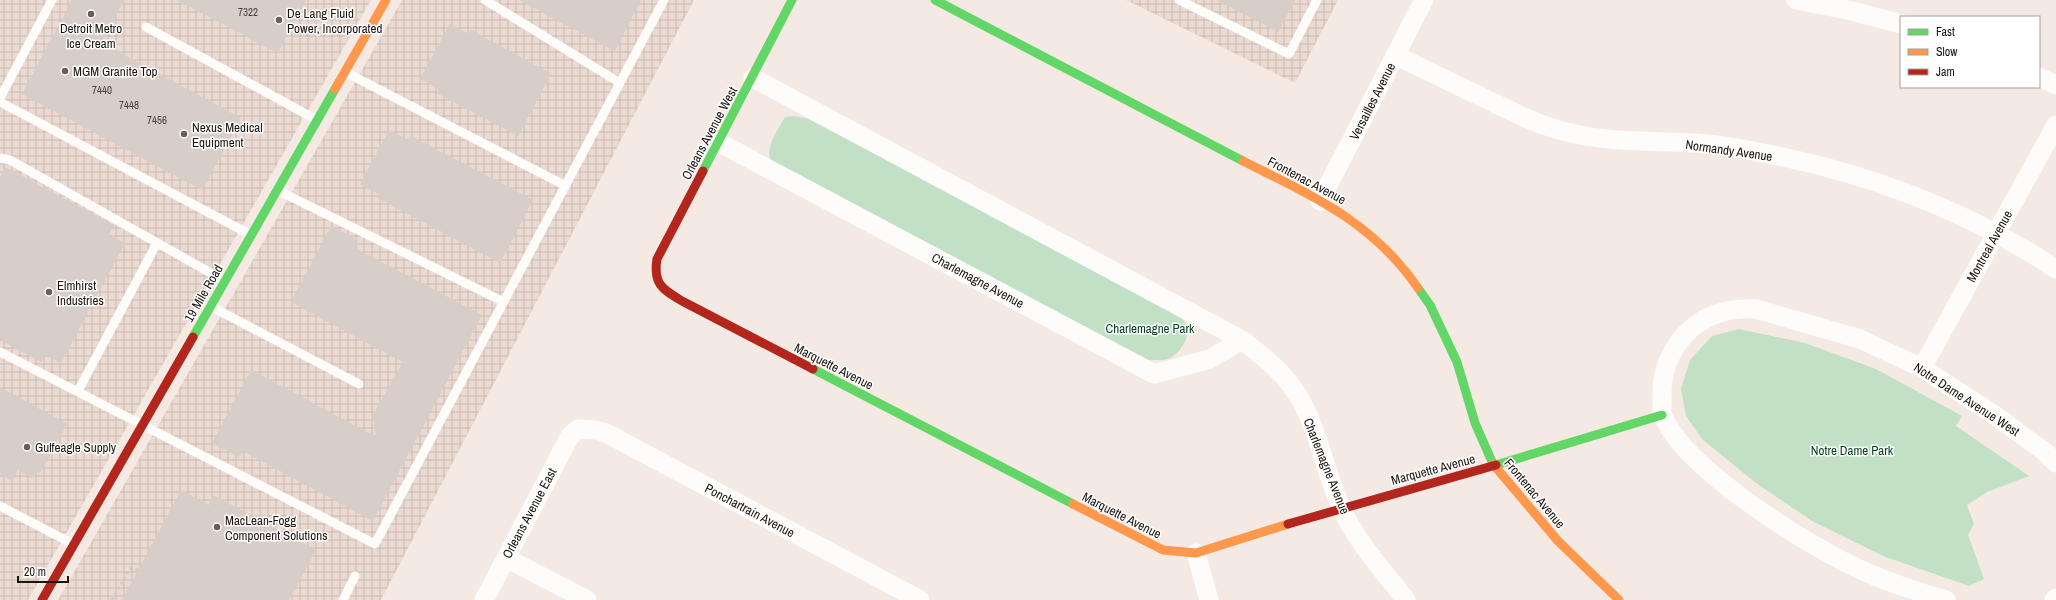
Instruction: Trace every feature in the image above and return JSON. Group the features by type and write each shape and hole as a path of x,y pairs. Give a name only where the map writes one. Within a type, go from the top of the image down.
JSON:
{"street":[{"name":"Orleans Avenue West","path":"655,280 654,270 658,259 792,0"},
{"name":"Frontenac Avenue","path":"935,0 1336,209 1364,229 1402,266 1426,299 1443,330 1457,362 1475,423 1494,466 1558,541 1619,600"},
{"name":"Versailles Avenue","path":"1320,201 1424,0"},
{"path":"1796,0 1852,11 1900,24"},
{"name":"19 Mile Road","path":"42,600 345,72 384,1"},
{"name":"Normandy Avenue","path":"1396,55 1509,111 1560,131 1636,141 1707,144 1761,152 1827,167 1883,183 1951,211 1996,233 2056,269"},
{"path":"2040,77 2056,85"},
{"name":"Charlemagne Avenue","path":"752,78 1242,340 1267,359 1300,399 1312,426 1341,508 1363,544 1406,600"},
{"name":"Montreal Avenue","path":"1922,368 2056,125"},
{"name":"Charlemagne Avenue","path":"718,142 1154,374 1210,359 1242,340"},
{"name":"Marquette Avenue","path":"655,280 662,288 682,301 1148,544 1170,551 1196,552 1341,508 1494,466 1662,415"},
{"name":"Notre Dame Avenue West","path":"1662,415 1662,378 1672,352 1684,336 1698,322 1711,314 1726,310 1756,309 1811,323 1860,338 1922,368 1996,416 2045,452 2056,463"},
{"path":"1662,415 1679,440 1704,467 1734,491 1799,536 1859,569 1884,580 1946,600"},
{"name":"Orleans Avenue East","path":"484,600 570,436 578,429"},
{"name":"Ponchartrain Avenue","path":"578,429 596,430 606,433 920,600"},
{"path":"1196,552 1209,600"},
{"path":"506,558 587,600"}],"lane":[{"path":"0,98 52,0"},
{"path":"485,0 620,83"},
{"path":"0,352 375,544 664,0"},
{"path":"1179,0 1289,54 1317,0"},
{"path":"146,27 317,120"},
{"path":"345,72 566,186"},
{"path":"0,102 251,235"},
{"path":"0,158 10,160 225,281"},
{"path":"277,190 504,302"},
{"path":"78,391 157,243"},
{"path":"210,306 359,384"},
{"path":"0,506 73,544"},
{"path":"343,600 355,576"}],"path":[{"path":"112,600 129,570 131,568 138,570"}],"shaded area":[{"path":"0,0 371,0 28,600 0,600"},
{"path":"402,0 694,0 381,600 58,600"},
{"path":"1126,0 1338,0 1295,83"}],"green space":[{"name":"Charlemagne Park","path":"794,116 808,119 1179,312 1185,322 1187,331 1184,344 1178,352 1168,359 1149,360 773,164 769,153 772,140 785,117"},
{"name":"Notre Dame Park","path":"1739,329 1805,343 1876,369 1962,416 1956,426 2029,476 1987,492 1967,505 1974,524 1968,535 1984,579 1969,586 1883,556 1812,521 1756,483 1702,439 1686,416 1681,389 1690,360 1712,336"}],"building":[{"path":"72,0 124,0 102,43 241,118 202,190 22,94"},
{"path":"177,0 306,0 278,53"},
{"path":"519,0 641,0 615,51"},
{"path":"1217,0 1295,0 1278,32"},
{"path":"450,24 469,34 471,30 551,74 518,136 437,93 439,89 420,79"},
{"path":"389,130 409,140 411,136 533,200 500,263 378,198 380,195 360,184"},
{"name":"Elmhirst Industries","path":"5,167 114,225 109,235 125,243 61,363 45,355 41,362 0,340 0,177"},
{"path":"331,226 358,240 355,248 482,315 373,521 243,451 239,457 212,443 251,370 376,437 373,415 403,362 291,302"},
{"name":"Gulfeagle Supply","path":"0,387 67,424 40,473 36,471 32,478 18,470 12,481 0,474"},
{"name":"MacLean-Fogg Component Solutions","path":"181,490 209,505 213,495 316,550 289,600 122,600"}],"traffic: fast":[{"path":"703,171 792,0"},
{"path":"935,0 1243,161"},
{"path":"193,337 335,89"},
{"path":"1418,288 1430,305 1457,362 1475,423 1493,464"},
{"path":"813,369 1073,504"},
{"path":"1496,465 1662,415"}],"traffic: slow":[{"path":"335,89 386,0"},
{"path":"1243,161 1293,186 1339,212 1381,245 1400,265 1418,288"},
{"path":"1493,464 1558,541 1619,600"},
{"path":"1073,504 1163,550 1196,553 1288,524"}],"traffic: jam":[{"path":"703,171 657,259 656,274 660,285 682,301 813,369"},
{"path":"42,600 193,337"},
{"path":"1288,524 1496,465"}],"place":[{"name":"Detroit Metro Ice Cream","path":"91,14"},
{"name":"De Lang Fluid Power, Incorporated","path":"279,20"},
{"name":"MGM Granite Top","path":"65,71"},
{"name":"Nexus Medical Equipment","path":"184,134"},
{"name":"Elmhirst Industries","path":"49,292"},
{"name":"Gulfeagle Supply","path":"27,447"},
{"name":"MacLean-Fogg Component Solutions","path":"217,527"}]}
